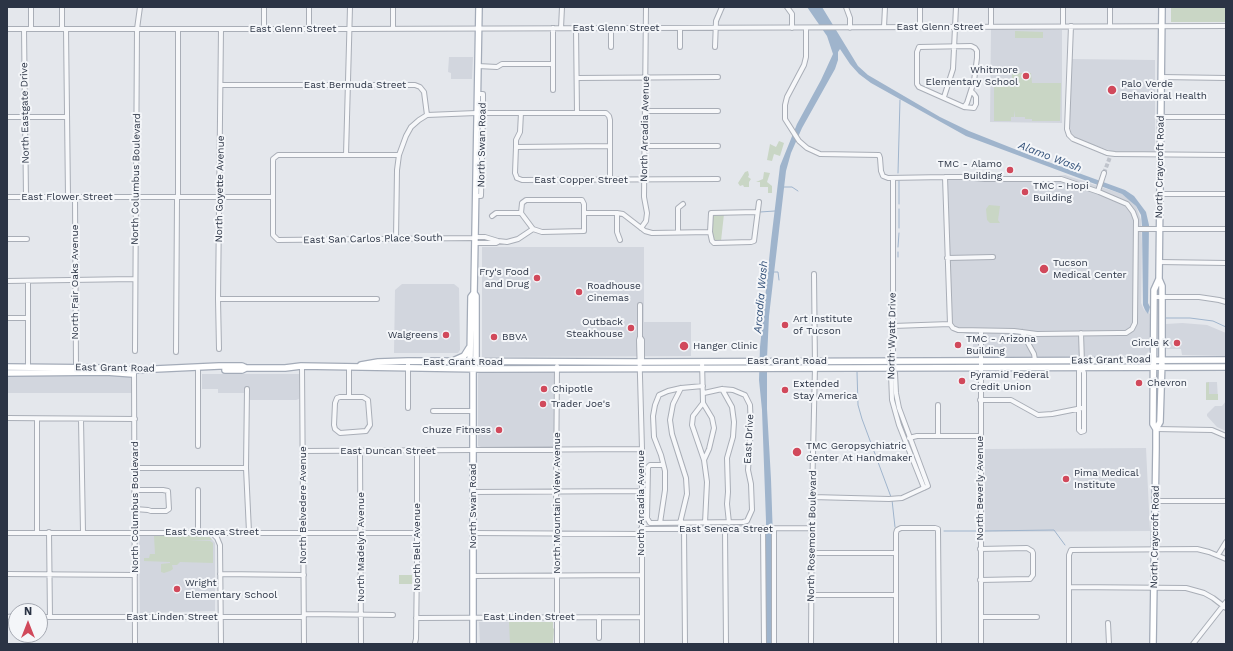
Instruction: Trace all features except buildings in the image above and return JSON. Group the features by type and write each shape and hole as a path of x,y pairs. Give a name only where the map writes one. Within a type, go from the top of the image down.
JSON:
{"main road":[{"name":"North Swan Road","path":"473,362 476,296 474,293 475,196 480,113 477,94 479,7"},
{"name":"North Craycroft Road","path":"1153,644 1156,429 1160,422 1162,368 1162,286 1159,279 1159,262 1162,7"},
{"name":"North Craycroft Road","path":"1156,429 1153,424 1154,290 1159,279"},
{"name":"North Swan Road","path":"473,644 474,369 470,346 471,298 474,293"},
{"path":"447,362 462,357 467,353 470,346"},
{"name":"East Grant Road","path":"348,367 378,362 473,362 640,369 767,368 893,360 1226,360"},
{"path":"1013,367 1021,364 1034,363 1035,360"},
{"name":"East Grant Road","path":"7,372 242,370 246,368 285,368 302,366 474,369 702,361 767,361 893,367 1226,367"},
{"name":"East Grant Road","path":"7,367 103,368 134,372 219,366 242,366 246,368"}],"street":[{"path":"31,7 31,29"},
{"path":"62,7 67,117 68,198"},
{"name":"North Columbus Boulevard","path":"134,351 137,29 140,7"},
{"path":"264,7 264,29"},
{"path":"309,7 309,29"},
{"path":"346,155 350,7"},
{"path":"393,28 394,7"},
{"path":"561,28 562,7"},
{"name":"North Arcadia Avenue","path":"641,228 646,221 647,213 644,197 646,7"},
{"path":"715,46 716,21 722,7"},
{"path":"787,7 792,14 792,28"},
{"path":"846,7 850,18 850,28"},
{"path":"884,27 885,7"},
{"path":"920,7 920,27"},
{"path":"944,97 953,70 956,7"},
{"path":"991,7 991,27"},
{"path":"1063,7 1063,26"},
{"path":"1110,7 1110,26"},
{"path":"1071,26 1067,122 1069,135 1073,139 1111,155 1226,155"},
{"name":"East Glenn Street","path":"7,29 1226,26"},
{"path":"553,28 553,90"},
{"path":"576,28 577,113"},
{"path":"611,28 611,47"},
{"path":"680,28 680,47"},
{"path":"806,28 806,57 804,65 787,97 785,105 785,119 798,141 807,148 820,154 878,155 880,158 883,176 892,178 945,177 963,177 985,179 1061,179 1099,190 1127,204 1133,212 1136,220 1135,322 1132,329 1126,333 1037,334 1022,332 958,330 953,328 950,324 945,177"},
{"name":"North Eastgate Drive","path":"24,29 26,196"},
{"path":"176,352 178,29"},
{"name":"North Goyette Avenue","path":"219,349 218,299 221,29"},
{"path":"964,107 971,91 977,58 975,48 971,46 939,48 919,47 917,52 917,84 919,87 964,107 974,108 976,98 971,91"},
{"path":"478,66 497,67 502,64 553,64"},
{"path":"577,78 718,77"},
{"path":"1161,78 1226,78"},
{"name":"East Bermuda Street","path":"221,85 415,85 420,87 424,92 427,115"},
{"path":"646,111 718,111"},
{"path":"396,239 397,170 399,155 411,127 418,120 427,115 480,113 608,113 610,118 610,180"},
{"path":"521,113 520,132 516,140 516,146 610,146"},
{"path":"7,117 67,117"},
{"path":"1161,117 1226,117"},
{"name":"East Copper Street","path":"516,146 515,174 516,178 522,180 718,180"},
{"path":"645,146 718,146"},
{"path":"273,196 273,159 278,155 399,155"},
{"path":"1099,190 1104,176"},
{"name":"North Wyatt Drive","path":"892,178 892,400 905,440 926,488"},
{"path":"1160,194 1226,194"},
{"name":"East Flower Street","path":"7,197 26,196 68,198 273,196"},
{"name":"East San Carlos Place South","path":"273,196 273,235 278,240 475,239 496,243 498,241 513,241 533,229"},
{"name":"North Fair Oaks Avenue","path":"75,197 76,367"},
{"path":"527,200 582,200 584,203 585,213 584,231 542,232 533,229 521,213 522,203 527,200"},
{"path":"757,212 711,213 710,238 714,243 754,241 759,202"},
{"path":"678,232 678,208 683,204"},
{"path":"492,216 496,213 521,213"},
{"path":"585,213 623,214 645,231 652,233 710,232"},
{"path":"617,213 617,232 620,240"},
{"path":"1136,229 1226,229"},
{"path":"7,239 27,239"},
{"path":"948,258 993,257"},
{"path":"1159,262 1226,262"},
{"name":"North Rosemont Boulevard","path":"811,644 815,284 817,282 815,274"},
{"path":"7,281 134,279"},
{"path":"28,281 28,367"},
{"path":"1154,297 1199,297 1226,302"},
{"path":"218,299 377,299"},
{"name":"North Arcadia Avenue","path":"640,306 640,337 642,340 642,359 640,362 642,449 642,644"},
{"path":"7,318 28,318"},
{"path":"893,326 950,324"},
{"name":"North Beverly Avenue","path":"981,331 981,644"},
{"path":"1022,332 1034,354 1035,360"},
{"path":"1081,333 1081,360 1084,373 1084,429 1082,432 1079,430 1079,371 1082,367"},
{"path":"702,361 704,393 703,403 693,416 692,425 704,460 707,482 705,523"},
{"path":"408,362 408,408"},
{"name":"North Mountain View Avenue","path":"557,365 556,491 558,644"},
{"name":"North Belvedere Avenue","path":"302,366 304,644"},
{"path":"348,367 349,397"},
{"path":"812,497 902,498 926,488 928,484 897,401 895,373 893,367"},
{"path":"198,370 198,446"},
{"name":"North Columbus Boulevard","path":"134,372 135,644"},
{"path":"660,523 665,490 665,471 654,437 653,416 655,405 659,395 668,391 703,386"},
{"path":"680,523 687,494 686,478 672,434 670,420 673,404 681,388"},
{"path":"247,389 246,468 249,532"},
{"path":"664,465 650,465 647,470 647,518 650,523 729,523 727,504 727,458 733,437 734,422 732,407 722,390"},
{"name":"East Drive","path":"704,393 734,390 745,395 750,405 751,428 748,470 751,484 752,510 747,521 729,523"},
{"path":"340,397 349,397 363,397 368,400 370,425 366,431 340,433 335,429 335,400 340,397"},
{"path":"980,400 1011,400 1038,415 1084,408"},
{"path":"703,403 712,418 714,428 704,460"},
{"path":"938,406 938,436"},
{"path":"433,411 473,411"},
{"path":"7,418 135,419"},
{"path":"37,418 37,532"},
{"path":"81,419 83,532"},
{"path":"1156,429 1212,430 1226,436"},
{"path":"905,440 917,436 980,436"},
{"name":"East Duncan Street","path":"303,452 642,449"},
{"name":"North Madelyn Avenue","path":"360,451 361,644"},
{"name":"North Bell Avenue","path":"414,644 416,639 417,451"},
{"path":"916,467 921,465"},
{"path":"134,468 246,468"},
{"path":"134,509 148,510 151,512 166,511 168,509 168,491 135,490"},
{"path":"198,490 198,532"},
{"path":"473,492 641,491"},
{"path":"1155,501 1226,501"},
{"name":"East Seneca Street","path":"473,534 557,534 641,532 684,529 812,528"},
{"path":"896,644 897,530 901,528 935,528 938,529 939,644"},
{"path":"684,529 685,644"},
{"path":"725,529 726,644"},
{"path":"764,529 764,644"},
{"path":"773,529 774,644"},
{"path":"50,532 50,617"},
{"path":"211,532 217,538 220,545 221,644"},
{"name":"East Seneca Street","path":"7,533 417,533"},
{"path":"1218,555 1226,542"},
{"path":"980,549 1027,548 1033,553 1034,575 1030,580 980,580"},
{"path":"1069,644 1069,556 1071,550 1197,549 1226,559"},
{"path":"811,553 896,553"},
{"path":"7,574 135,575"},
{"path":"220,574 304,575"},
{"path":"473,576 641,575"},
{"path":"1069,587 1154,587 1192,589 1204,593 1225,605 1193,644"},
{"path":"811,594 896,595"},
{"name":"East Linden Street","path":"50,617 394,615"},
{"path":"599,617 599,638"},
{"name":"East Linden Street","path":"416,618 641,617"},
{"path":"981,617 1037,617"},
{"path":"1108,623 1109,644"}],"shaded area":[{"name":"Whitmore Elementary School","path":"991,29 1062,30 1062,123 990,122"},
{"path":"449,57 473,57 472,79 451,79 451,73 448,72"},
{"name":"Palo Verde Behavioral Health","path":"1070,59 1155,60 1155,152 1114,152 1074,138 1071,134 1069,120"},
{"name":"Tucson Medical Center","path":"944,174 999,176 1065,175 1122,194 1133,203 1136,206 1141,220 1141,303 1144,310 1150,314 1150,350 1145,355 973,358 973,335 953,331 949,325 947,311"},
{"path":"482,247 644,247 644,322 691,322 691,356 482,357"},
{"path":"402,284 454,284 459,288 460,350 458,353 394,353 395,290"},
{"path":"1182,323 1207,325 1226,333 1226,356 1182,355 1181,349 1165,349 1166,324"},
{"path":"551,370 554,373 554,446 478,446 479,372"},
{"path":"7,371 131,374 132,393 7,393"},
{"path":"202,374 299,374 299,399 250,400 249,393 218,393 218,389 202,389"},
{"path":"1206,382 1217,382 1218,400 1206,400"},
{"path":"1226,401 1226,431 1217,427 1207,416 1207,414 1215,406 1222,406"},
{"name":"Pima Medical Institute","path":"1146,448 1150,531 985,532 985,449"},
{"name":"Wright Elementary School","path":"139,536 209,536 215,543 215,611 140,613"},
{"path":"479,622 553,622 553,644 480,644"}],"green space":[{"path":"1171,7 1226,7 1226,22 1171,22"},
{"path":"1015,31 1043,32 1043,38 1015,38"},
{"path":"1012,73 1031,73 1032,83 1061,83 1060,121 1032,121 1032,119 1025,119 1025,117 1015,117 1015,110 1014,117 1011,117 1011,121 994,121 994,79 1012,79"},
{"path":"779,141 784,143 780,156 774,154 772,161 767,160 770,144 776,147"},
{"path":"748,171 748,177 751,179 749,182 749,187 744,187 743,185 740,186 738,183 745,172"},
{"path":"764,172 770,173 767,182 772,186 772,193 768,193 768,187 760,187 760,182 756,182 763,179"},
{"path":"989,205 1000,206 998,220 1000,223 990,223 987,220 986,209"},
{"path":"715,214 724,214 721,241 714,241 712,238 712,217"},
{"path":"1209,382 1209,394 1218,394 1218,400 1206,400 1206,383"},
{"path":"154,536 209,536 212,540 188,541 210,541 213,543 213,563 180,562 177,565 172,565 173,569 170,571 164,573 161,572 161,564 170,562 144,561 144,558 149,558 150,554 155,554"},
{"path":"399,575 412,575 412,584 399,584"},
{"path":"509,622 553,622 553,644 510,644"}],"water":[{"path":"807,7 822,7 858,66 868,75 940,117 969,131 1032,156 1125,190 1134,196 1146,212 1149,225 1148,303 1150,307 1148,314 1143,305 1141,215 1136,206 1122,194 966,136 871,83 859,74 840,49 838,52 838,60 835,69 802,128 791,153 786,171 769,316 767,358 767,409 773,539 772,644 766,644 766,521 762,410 759,380 760,347 771,241 780,166 797,124 821,80 833,54 827,36"}],"waterway":[{"path":"898,173 900,100"},
{"path":"899,181 899,204"},
{"path":"784,187 792,187 798,191"},
{"path":"899,209 899,228"},
{"path":"760,212 775,211"},
{"path":"898,247 899,233"},
{"path":"898,252 898,257"},
{"name":"Arcadia Wash","path":"774,272 778,272 779,280"},
{"name":"Alamo Wash","path":"1164,318 1190,318 1213,321 1226,327"},
{"path":"857,372 858,405 891,497"},
{"path":"892,500 895,527"},
{"path":"983,531 1054,530 1065,545"},
{"path":"944,531 980,531"}],"tunnel":[{"path":"1104,173 1110,157"}],"place":[{"name":"Whitmore Elementary School","path":"1026,76"},
{"name":"Palo Verde Behavioral Health","path":"1112,90"},
{"name":"TMC - Alamo Building","path":"1010,170"},
{"name":"TMC - Hopi Building","path":"1025,192"},
{"name":"Tucson Medical Center","path":"1044,269"},
{"name":"Fry's Food and Drug","path":"537,278"},
{"name":"Roadhouse Cinemas","path":"579,292"},
{"name":"Art Institute of Tucson","path":"785,325"},
{"name":"Outback Steakhouse","path":"631,328"},
{"name":"Walgreens","path":"446,335"},
{"name":"BBVA","path":"494,337"},
{"name":"Circle K","path":"1177,343"},
{"name":"TMC - Arizona Building","path":"958,345"},
{"name":"Hanger Clinic","path":"684,346"},
{"name":"Pyramid Federal Credit Union","path":"962,381"},
{"name":"Chevron","path":"1139,383"},
{"name":"Chipotle","path":"544,389"},
{"name":"Extended Stay America","path":"785,390"},
{"name":"Trader Joe's","path":"543,404"},
{"name":"Chuze Fitness","path":"499,430"},
{"name":"TMC Geropsychiatric Center At Handmaker","path":"797,452"},
{"name":"Pima Medical Institute","path":"1066,479"},
{"name":"Wright Elementary School","path":"177,589"}]}
